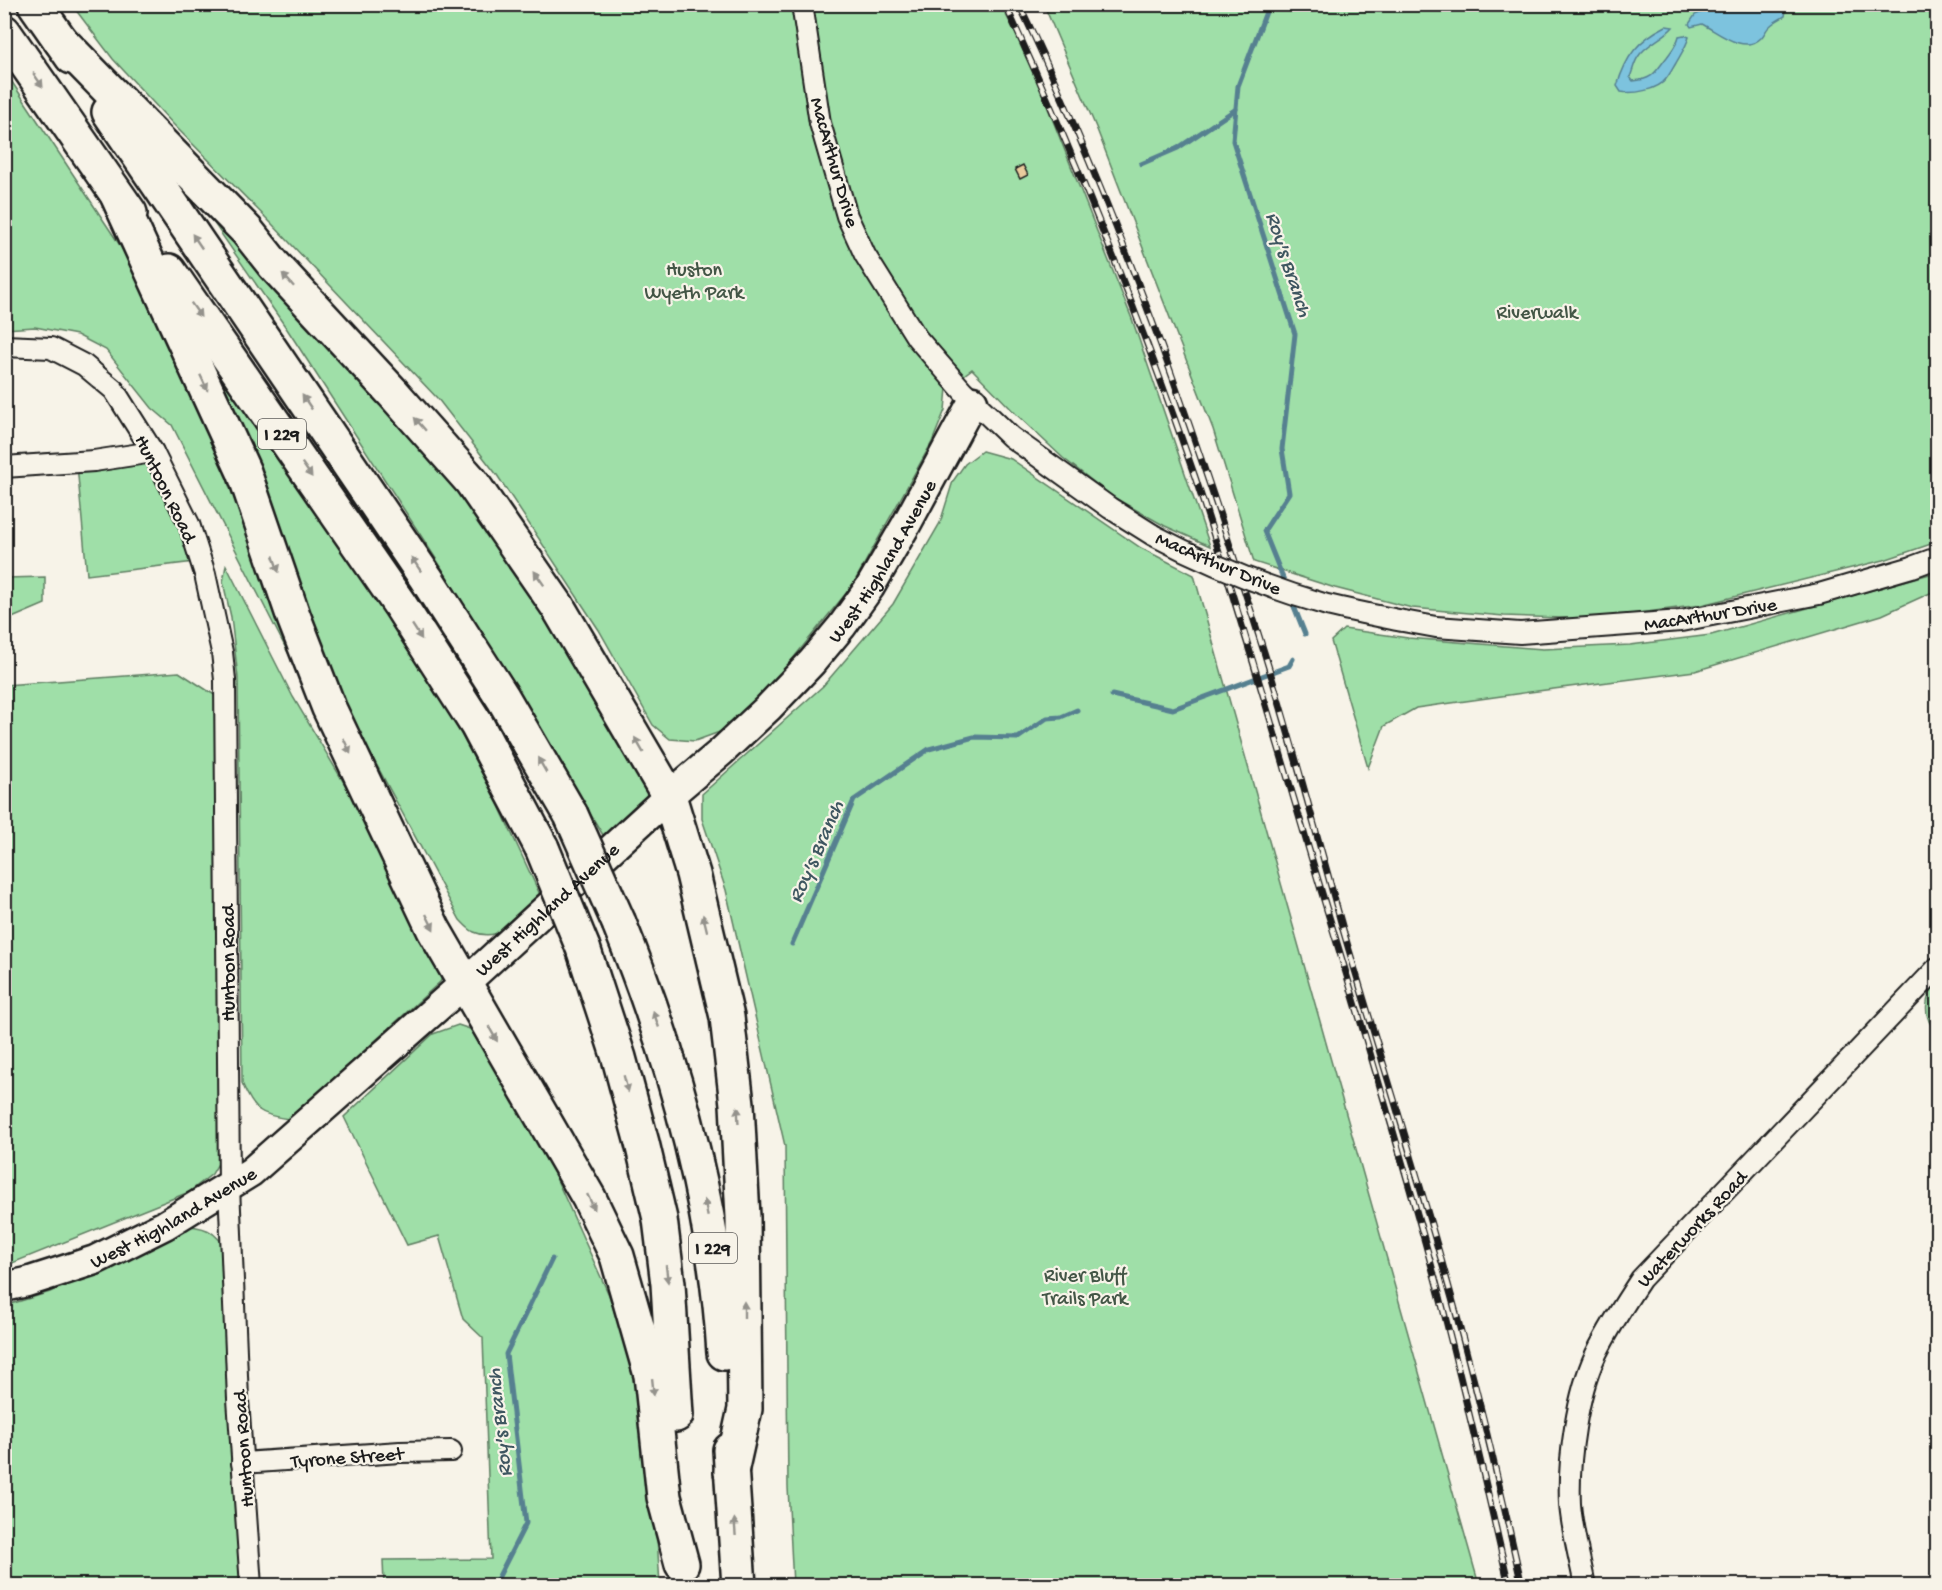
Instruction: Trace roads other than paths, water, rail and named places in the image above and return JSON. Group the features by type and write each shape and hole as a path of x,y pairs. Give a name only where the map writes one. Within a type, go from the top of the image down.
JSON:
{"highway":[{"name":"I 229","path":"34,4 426,578 503,698 570,815 619,923 663,1039 687,1122 716,1262 723,1327 739,1586"},
{"name":"I 229","path":"4,32 400,605 477,725 542,848 582,948 619,1058 660,1219 673,1348 683,1575"},
{"path":"60,40 247,231 274,265 393,393 471,482 558,607 669,796 693,874 727,1017 737,1104 743,1217 745,1409 731,1472"},
{"path":"118,196 244,472 294,618 329,708 434,930 589,1198 617,1256 651,1375 664,1497 683,1575"}],"street":[{"name":"MacArthur Drive","path":"802,4 820,123 852,226 865,255 917,338 973,401 1011,437 1066,478 1153,535 1198,557 1329,605 1436,627 1520,633 1681,621 1819,594 1931,560 1938,560"},
{"name":"Huntoon Road","path":"4,346 51,348 84,365 114,390 153,452 189,524 206,574 222,652 225,680 229,1186 238,1399 251,1586"},
{"name":"West Highland Avenue","path":"4,1287 95,1260 165,1225 251,1172 464,983 669,796 721,752 812,662 870,587 973,401"},
{"path":"4,467 94,461 153,452"},
{"name":"Waterworks Road","path":"1585,1586 1570,1505 1571,1464 1581,1399 1595,1356 1615,1318 1641,1279 1938,967"},
{"name":"Tyrone Street","path":"242,1463 400,1452 451,1451"}],"water":[{"path":"1722,4 1787,5 1785,16 1769,27 1761,38 1754,43 1747,44 1731,40 1702,24 1691,27 1689,24 1695,15"},
{"path":"1666,26 1673,27 1641,52 1630,77 1633,81 1650,76 1657,71 1679,36 1689,37 1669,75 1662,83 1652,88 1639,92 1621,92 1617,86 1634,50 1656,31"}],"waterway":[{"name":"Roy's Branch","path":"1269,4 1238,86 1233,141 1295,334 1282,449 1289,493 1264,531 1287,588"},
{"path":"1141,164 1178,148 1236,109"},
{"name":"Roy's Branch","path":"1291,599 1305,634"},
{"name":"Roy's Branch","path":"1112,695 1173,709 1289,666 1293,659"},
{"name":"Roy's Branch","path":"792,944 854,800 929,749 974,737 1018,738 1047,718 1061,717 1077,710"},
{"name":"Roy's Branch","path":"494,1586 526,1523 506,1354 552,1259"}],"railway":[{"path":"1005,4 1082,180 1129,298 1174,417 1211,525 1424,1239 1466,1402 1509,1586"},
{"path":"1019,4 1090,162 1153,324 1211,487 1264,652 1457,1315 1522,1586"}],"park label":[{"name":"Huston Wyeth Park","path":"694,280"},
{"name":"Riverwalk","path":"1537,311"},
{"name":"River Bluff Trails Park","path":"1085,1286"}]}
